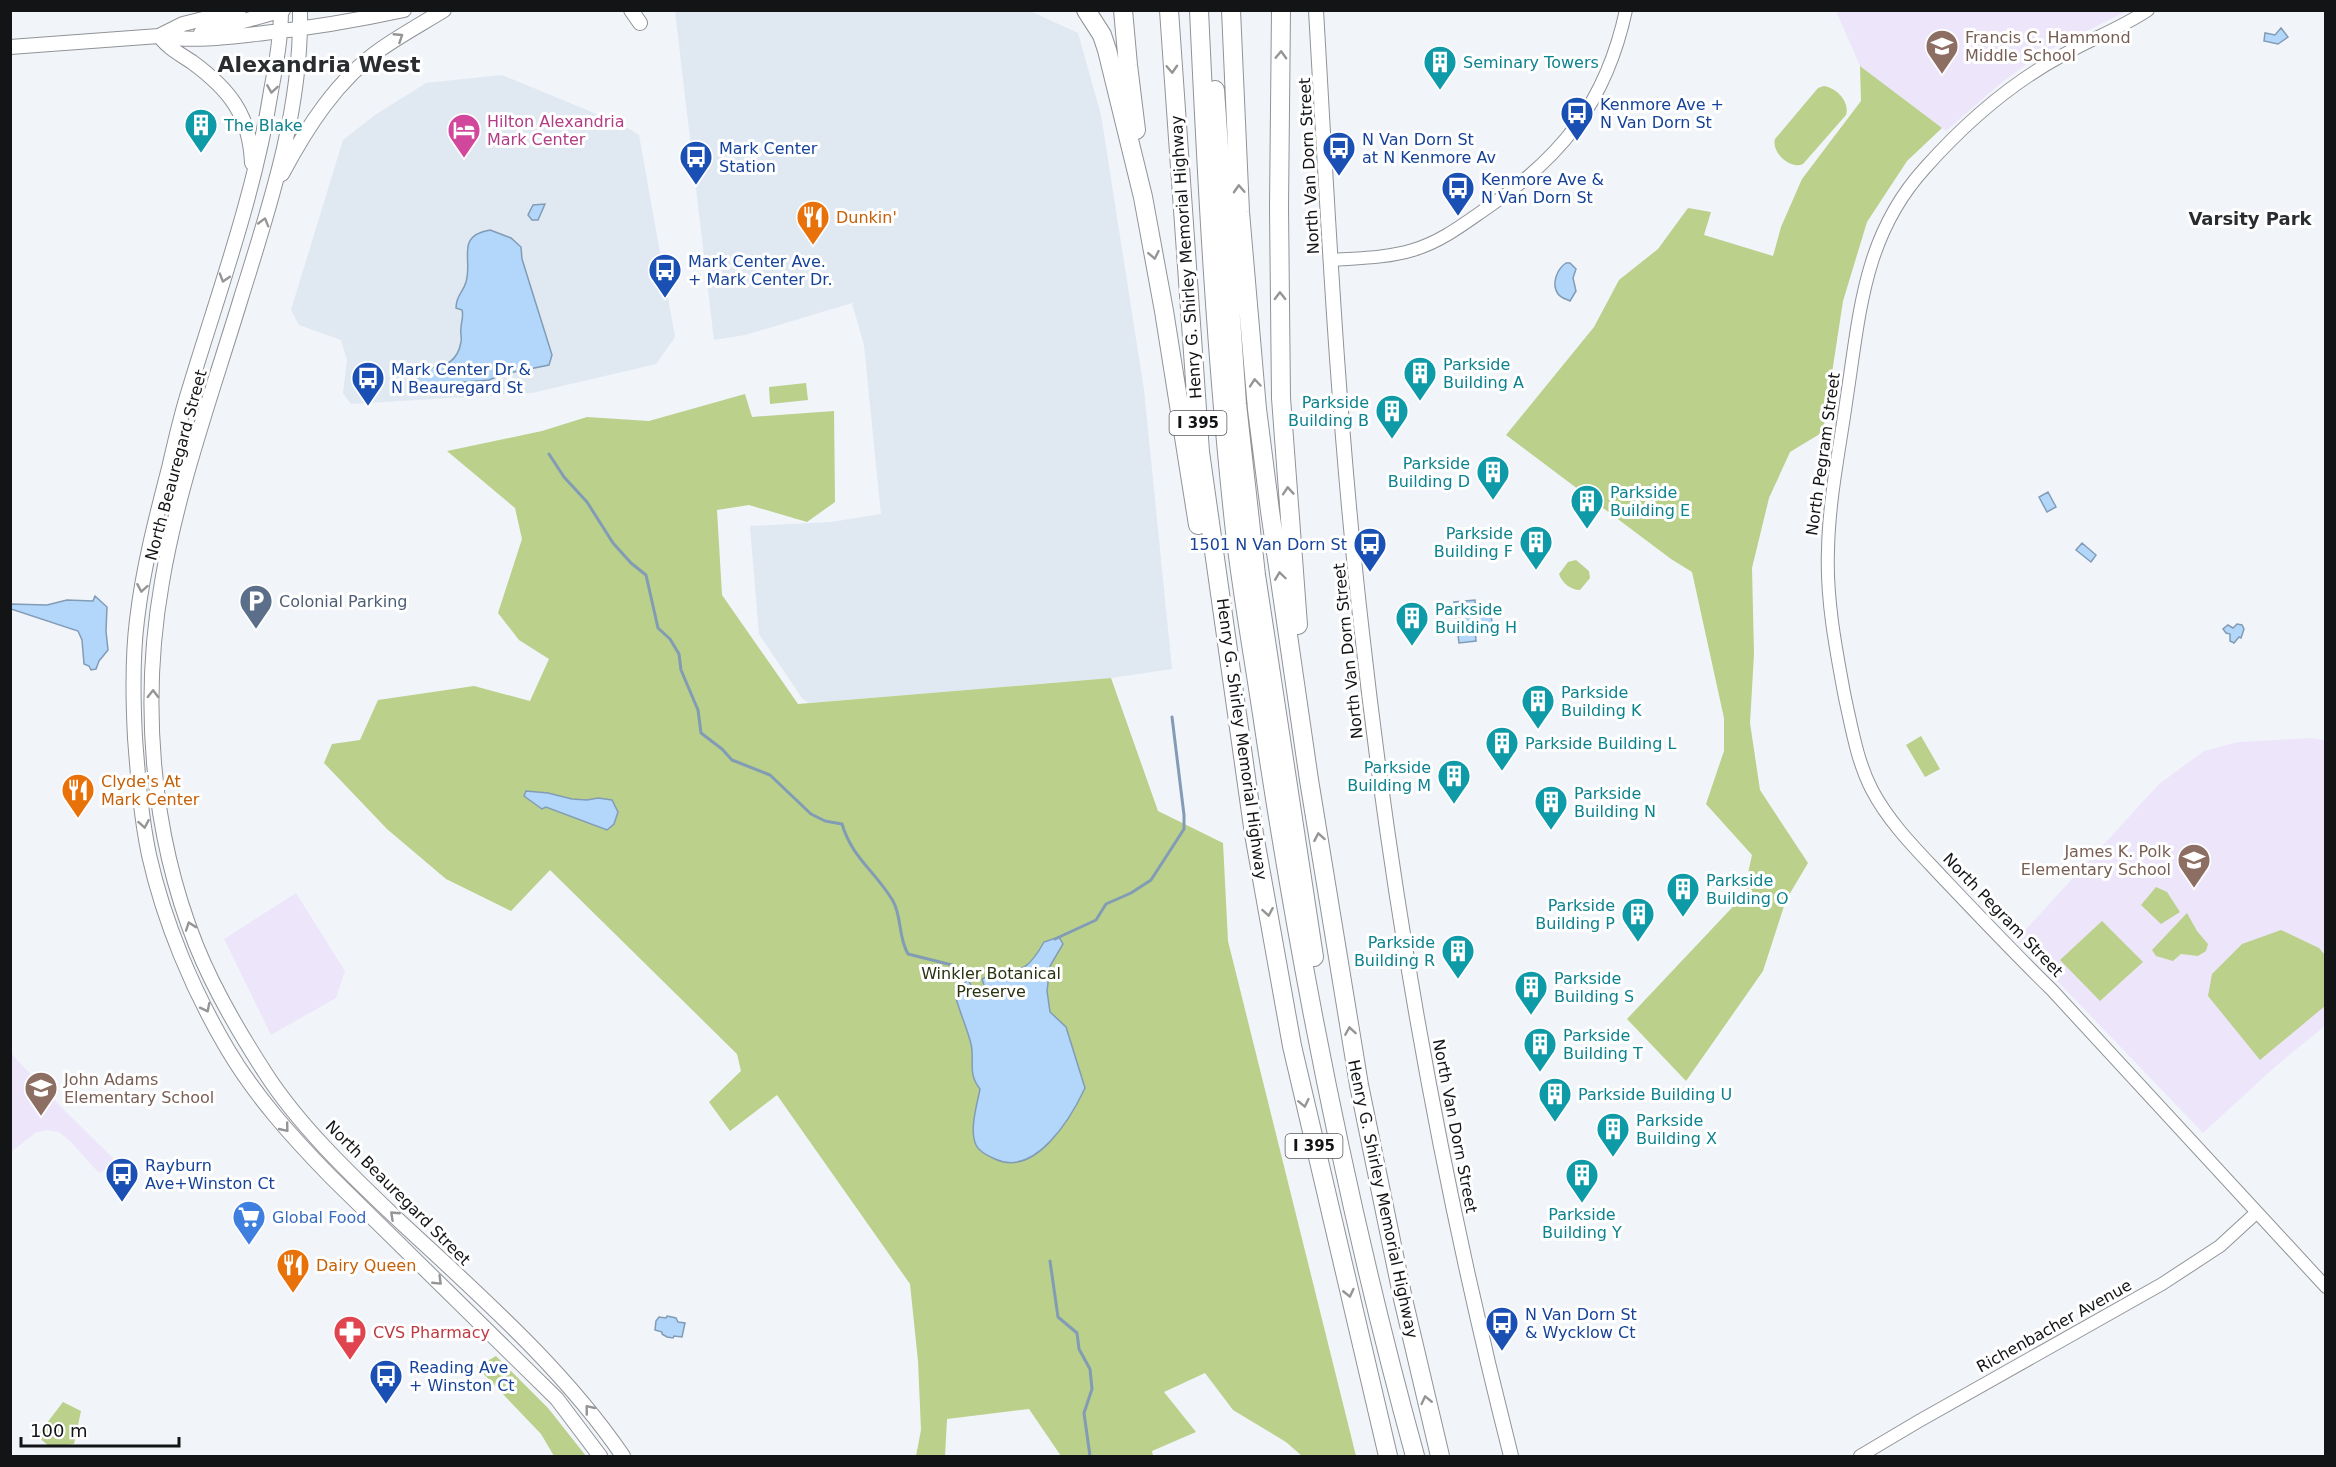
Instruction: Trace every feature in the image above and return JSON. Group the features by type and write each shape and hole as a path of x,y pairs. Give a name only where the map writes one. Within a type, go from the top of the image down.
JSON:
{"highway":[{"path":"1086,10 1095,21 1107,50 1143,197 1164,310 1206,577 1254,834"},
{"path":"1124,10 1143,197"},
{"name":"Henry G. Shirley Memorial Highway","path":"1169,10 1200,453 1254,834 1292,1046 1388,1456"},
{"path":"1199,10 1209,213 1236,534 1281,842 1323,1070 1358,1231 1415,1456"},
{"path":"1211,10 1228,296 1237,404 1256,575 1358,1231"},
{"name":"Henry G. Shirley Memorial Highway","path":"1231,10 1240,212 1257,409 1270,511 1359,1085 1403,1299 1440,1456"},
{"path":"1281,10 1279,207 1281,398 1310,780"}],"main road":[{"path":"159,36 183,24 239,10"},
{"name":"North Beauregard Street","path":"300,10 299,69 272,195 179,506 161,584 153,661 154,753 160,806 178,885 197,946 245,1041 277,1090 355,1179 569,1385 623,1456"},
{"path":"10,47 159,36 179,39 232,37 300,29 404,10"},
{"path":"272,195 309,126 343,83 379,50 444,10"},
{"path":"631,10 640,23"},
{"name":"North Van Dorn Street","path":"1316,10 1341,410 1361,630 1397,897 1419,1030 1461,1245 1511,1456"},
{"path":"179,39 282,11"},
{"name":"North Beauregard Street","path":"282,11 268,114 253,183 189,388 157,513 141,591 135,651 134,713 138,784 150,856 169,920 190,976 228,1051 249,1082 295,1140 557,1399 600,1456"},
{"path":"159,36 170,50 214,78 237,105 251,143 253,183"}],"street":[{"path":"1331,260 1394,254 1432,243 1452,233 1531,176 1560,147 1593,101 1611,64 1626,10"},
{"name":"North Pegram Street","path":"2148,10 2119,28 2063,55 1999,97 1925,168 1891,216 1878,242 1865,281 1830,506 1828,583 1851,728 1861,764 1872,790 1890,818 1913,847 2074,1014 2325,1287"},
{"name":"Richenbacher Avenue","path":"1860,1456 2162,1284 2220,1245 2256,1213"}],"shaded area":[{"path":"675,11 1030,11 1078,33 1101,115 1144,390 1172,669 1111,678 809,703 802,698 759,634 750,526 831,522 881,514 864,345 852,303 745,335 714,340"},
{"name":"Francis C. Hammond Middle School","path":"1836,11 2127,11 2039,55 2001,83 1946,131 1860,66"},
{"path":"502,75 623,125 639,135 675,337 656,364 532,393 351,404 343,393 347,360 341,340 299,325 291,310 343,140 375,115 426,83"},
{"name":"James K. Polk Elementary School","path":"2310,738 2325,740 2325,1026 2276,1066 2203,1133 2017,939 2159,784 2204,751 2238,742"},
{"path":"296,893 345,971 336,998 271,1035 224,939"},
{"name":"John Adams Elementary School","path":"11,1053 58,1104 118,1163 99,1173 59,1132 46,1130 35,1133 11,1152"}],"green space":[{"path":"1860,66 1942,128 1907,161 1867,222 1843,301 1823,432 1790,452 1769,498 1752,568 1754,654 1750,723 1760,790 1808,863 1786,900 1763,971 1686,1081 1627,1019 1743,896 1752,855 1706,804 1724,751 1724,718 1692,572 1671,559 1506,435 1594,327 1619,280 1658,249 1688,208 1711,212 1704,235 1773,256 1781,227 1802,179 1861,101"},
{"path":"1824,86 1841,96 1846,105 1846,115 1803,164 1793,165 1779,155 1775,139 1818,88"},
{"path":"806,383 808,400 770,404 769,387"},
{"name":"Winkler Botanical Preserve","path":"745,394 752,417 834,411 835,502 807,522 749,505 717,510 722,595 798,704 1111,678 1158,811 1223,843 1228,941 1356,1456 1302,1456 1286,1442 1233,1410 1205,1373 1164,1392 1196,1432 1152,1451 1153,1456 1061,1456 1029,1409 947,1419 945,1456 916,1456 921,1430 918,1361 910,1284 777,1095 730,1131 709,1102 741,1071 737,1054 550,870 511,911 446,879 387,829 324,763 332,744 360,740 378,700 474,686 530,701 549,659 519,640 498,613 522,539 515,508 447,451 542,431 587,417 649,421"},
{"path":"1576,560 1589,571 1590,578 1580,590 1567,585 1559,574 1568,562"},
{"path":"1921,736 1940,769 1925,777 1906,745"},
{"path":"2156,887 2167,892 2180,912 2161,924 2141,905"},
{"path":"2187,913 2197,931 2208,944 2206,951 2198,956 2181,954 2173,961 2156,956 2152,950"},
{"path":"2102,921 2143,962 2100,1001 2060,960"},
{"path":"2281,930 2319,948 2325,955 2325,1006 2260,1060 2208,996 2212,974 2242,944"},
{"path":"496,1356 548,1408 586,1456 554,1456 541,1434 477,1367"},
{"path":"63,1402 81,1411 74,1444 50,1447 37,1436"}],"water":[{"path":"2281,28 2288,37 2278,44 2264,41 2265,33 2275,35"},
{"path":"545,204 538,220 532,220 528,215 533,205"},
{"path":"490,230 511,238 521,247 522,259 552,355 549,365 504,374 489,380 420,386 411,383 411,377 418,372 447,363 458,352 463,315 462,310 456,308 456,304 468,273 469,243 472,237"},
{"path":"1566,263 1570,263 1576,269 1573,278 1576,291 1570,301 1559,295 1555,286 1558,273"},
{"path":"2048,492 2056,507 2047,512 2039,497"},
{"path":"2082,543 2096,555 2091,562 2076,550"},
{"path":"95,596 107,607 108,650 96,669 91,670 84,664 82,640 78,631 11,609 11,604 47,605 67,600 93,601"},
{"path":"1475,600 1476,614 1491,613 1492,624 1475,627 1476,641 1459,643 1454,602"},
{"path":"2237,624 2242,625 2244,629 2241,638 2239,637 2234,643 2230,641 2230,634 2223,629 2228,625 2233,628"},
{"path":"526,791 572,799 612,800 618,812 614,824 607,830 546,807 542,809 524,796"},
{"path":"1059,937 1063,944 1050,966 1047,991 1050,1012 1066,1027 1085,1088 1071,1114 1050,1142 1024,1160 1010,1163 995,1159 979,1150 974,1139 974,1117 980,1089 972,1072 971,1044 956,998 967,979 972,986 970,991 979,992 985,988 982,979 993,974 1023,968 1036,955 1044,942"},
{"path":"667,1316 685,1323 682,1337 667,1337 655,1330 659,1317 666,1318"}],"waterway":[{"path":"549,454 564,477 587,502 613,543 631,563 646,575 658,628 670,639 679,654 681,670 698,710 701,733 732,760 770,775 811,814 825,821 842,824 858,856 893,901 908,954 952,965 967,979"},
{"path":"1055,939 1096,920 1106,904 1131,893 1151,880 1184,829 1172,717"},
{"path":"1050,1261 1058,1317 1077,1333 1079,1349 1090,1369 1092,1389 1084,1413 1090,1456"}],"place":[{"name":"Francis C. Hammond Middle School","path":"1942,75"},
{"name":"Seminary Towers","path":"1440,91"},
{"name":"Kenmore Ave + N Van Dorn St","path":"1577,142"},
{"name":"The Blake","path":"201,154"},
{"name":"Hilton Alexandria Mark Center","path":"464,159"},
{"name":"N Van Dorn St at N Kenmore Av","path":"1339,177"},
{"name":"Mark Center Station","path":"696,186"},
{"name":"Kenmore Ave & N Van Dorn St","path":"1458,217"},
{"name":"Dunkin'","path":"813,246"},
{"name":"Mark Center Ave. + Mark Center Dr.","path":"665,299"},
{"name":"Parkside Building A","path":"1420,402"},
{"name":"Mark Center Dr & N Beauregard St","path":"368,407"},
{"name":"Parkside Building B","path":"1392,440"},
{"name":"Parkside Building D","path":"1493,501"},
{"name":"Parkside Building E","path":"1587,530"},
{"name":"Parkside Building F","path":"1536,571"},
{"name":"1501 N Van Dorn St","path":"1370,573"},
{"name":"Colonial Parking","path":"256,630"},
{"name":"Parkside Building H","path":"1412,647"},
{"name":"Parkside Building K","path":"1538,730"},
{"name":"Parkside Building L","path":"1502,772"},
{"name":"Parkside Building M","path":"1454,805"},
{"name":"Clyde's At Mark Center","path":"78,819"},
{"name":"Parkside Building N","path":"1551,831"},
{"name":"James K. Polk Elementary School","path":"2194,889"},
{"name":"Parkside Building O","path":"1683,918"},
{"name":"Parkside Building P","path":"1638,943"},
{"name":"Parkside Building R","path":"1458,980"},
{"name":"Parkside Building S","path":"1531,1016"},
{"name":"Parkside Building T","path":"1540,1073"},
{"name":"John Adams Elementary School","path":"41,1117"},
{"name":"Parkside Building U","path":"1555,1123"},
{"name":"Parkside Building X","path":"1613,1158"},
{"name":"Rayburn Ave+Winston Ct","path":"122,1203"},
{"name":"Parkside Building Y","path":"1582,1204"},
{"name":"Global Food","path":"249,1246"},
{"name":"Dairy Queen","path":"293,1294"},
{"name":"N Van Dorn St & Wycklow Ct","path":"1502,1352"},
{"name":"CVS Pharmacy","path":"350,1361"},
{"name":"Reading Ave + Winston Ct","path":"386,1405"}],"district":[{"name":"Alexandria West","path":"319,64"},
{"name":"Varsity Park","path":"2250,218"}]}
